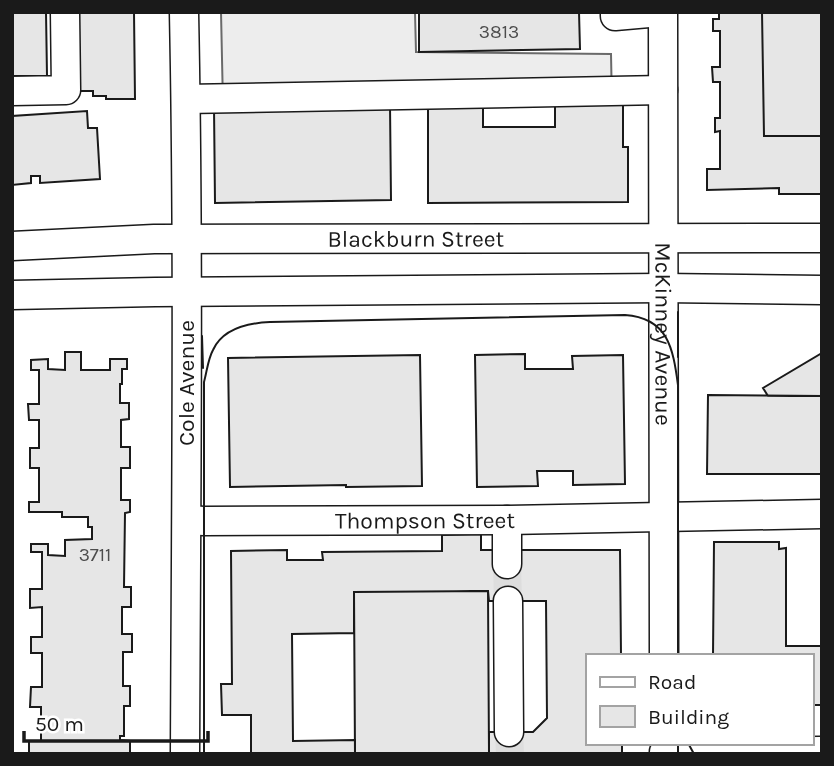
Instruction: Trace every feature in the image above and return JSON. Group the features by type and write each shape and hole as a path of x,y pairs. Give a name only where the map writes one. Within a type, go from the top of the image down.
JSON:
{"street":[{"path":"12,91 66,90 65,12"},
{"name":"Cole Avenue","path":"184,12 187,520 185,754"},
{"path":"615,12 615,16 661,12"},
{"name":"McKinney Avenue","path":"661,12 664,654"},
{"path":"186,99 663,89"},
{"name":"Blackburn Street","path":"12,246 186,239 822,238"},
{"path":"12,295 663,288 822,290"},
{"name":"Thompson Street","path":"187,520 507,520 822,514"},
{"path":"507,520 508,565"},
{"path":"508,601 509,732"},
{"path":"664,750 822,751"}],"shaded area":[{"path":"221,12 415,12 416,52 611,54 612,105 223,105"}],"building":[{"path":"12,12 46,12 47,76 12,76"},
{"path":"79,12 134,12 135,99 106,99 106,96 93,96 93,91 79,91"},
{"path":"419,12 579,12 580,49 419,52"},
{"path":"719,12 762,12 764,136 822,136 822,194 779,194 779,188 707,190 707,169 720,169 720,131 715,132 715,118 720,118 720,82 713,82 712,67 720,67 720,31 713,31 713,19 719,19"},
{"path":"762,12 822,12 822,136 764,136"},
{"path":"555,104 623,104 623,147 628,147 628,202 428,203 428,107 483,107 483,127 555,127"},
{"path":"390,105 391,200 215,203 214,107"},
{"path":"87,111 88,128 97,128 100,179 40,183 40,176 31,176 31,183 12,185 12,116"},
{"path":"65,352 81,352 81,370 110,370 110,359 127,359 127,369 122,369 120,403 129,403 129,419 121,420 121,447 130,447 130,468 121,468 121,500 130,500 130,512 125,513 124,587 131,587 131,607 122,607 122,634 132,634 132,652 123,652 123,686 130,686 130,706 124,706 124,736 120,736 120,740 130,741 130,754 29,754 29,741 41,741 41,707 30,707 31,687 42,687 42,653 31,653 31,637 42,637 42,607 30,608 30,589 42,589 42,552 31,552 31,544 48,544 48,555 65,556 65,540 92,539 92,527 88,527 88,517 62,517 62,512 29,512 29,502 39,502 39,468 30,468 30,448 39,448 39,420 29,420 28,404 39,404 39,370 31,370 31,360 48,359 48,369 65,370"},
{"path":"822,353 822,396 768,396 763,388"},
{"path":"525,354 525,369 573,369 572,356 623,355 625,484 573,485 573,471 537,471 538,486 477,487 475,355"},
{"path":"420,355 422,486 230,487 228,358"},
{"path":"708,395 822,396 822,474 707,474"},
{"path":"481,534 481,550 620,550 621,654 586,654 586,745 622,745 622,754 489,754 489,732 533,732 547,718 546,601 489,601 488,591 354,592 354,633 292,634 293,741 355,740 355,754 251,754 251,715 222,715 221,684 232,684 231,551 287,550 287,560 323,560 322,552 442,551 442,535"},
{"path":"714,542 779,542 779,549 786,548 786,646 822,646 822,705 813,705 813,654 713,654"},
{"path":"488,591 489,754 355,754 354,592"}],"tunnel":[{"path":"507,564 508,601"},
{"path":"509,732 510,754"}],"tram line":[{"path":"678,312 678,357"},
{"path":"204,754 204,382 210,357 217,343 237,328 253,324 625,315 651,322 666,337 674,359 678,385 678,654"},
{"path":"202,336 203,368"},
{"path":"678,745 678,754"},
{"path":"689,745 694,754"}]}
